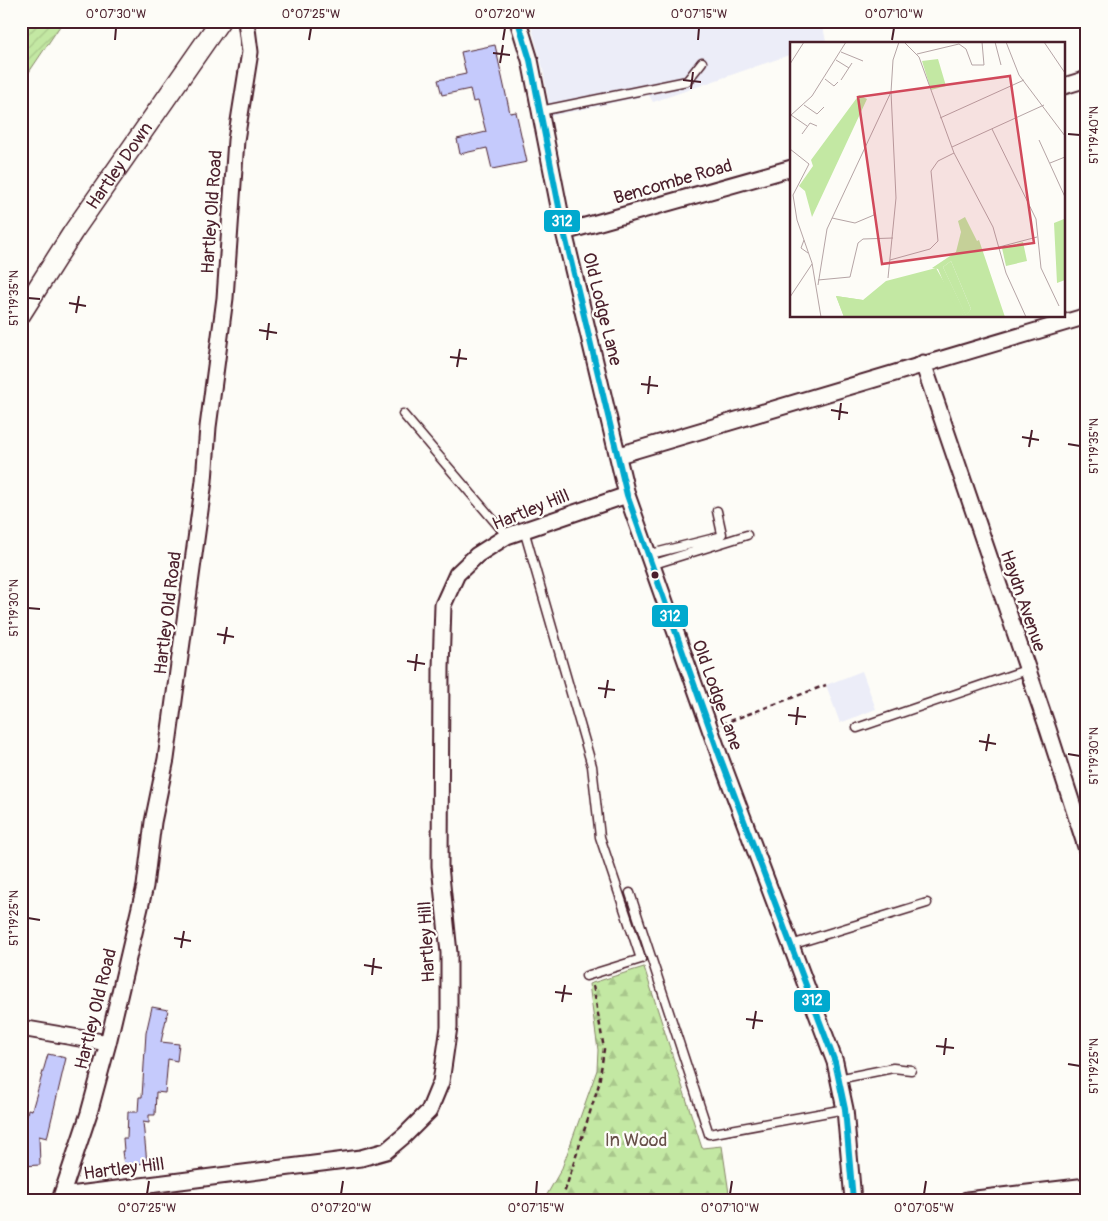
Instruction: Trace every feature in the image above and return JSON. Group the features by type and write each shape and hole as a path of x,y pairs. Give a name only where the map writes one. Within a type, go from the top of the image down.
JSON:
{"street":[{"name":"Hartley Down","path":"21,314 73,232 220,21"},
{"name":"Hartley Old Road","path":"61,1198 89,1113 108,1043 145,886 178,684 225,298 236,140 250,52 246,21"},
{"name":"Old Lodge Lane","path":"518,21 527,50 564,232 619,455 627,495 710,729 835,1062 845,1109 853,1200"},
{"path":"1066,85 1087,79"},
{"name":"Bencombe Road","path":"564,232 790,169"},
{"path":"619,455 1087,316"},
{"name":"Haydn Avenue","path":"924,363 1087,850"},
{"name":"Hartley Hill","path":"61,1198 361,1158 386,1151 429,1111 441,1082 449,1026 449,953 440,866 443,605 458,574 477,555 507,536 627,495"},
{"path":"21,1028 108,1043"},
{"path":"967,1200 1087,1186"}],"lane":[{"path":"540,111 686,81 702,62"},
{"path":"404,414 507,536"},
{"path":"649,560 720,538 722,534 717,511"},
{"path":"524,530 592,766 600,837 641,960 586,976"},
{"path":"649,560 747,535"},
{"path":"857,728 1026,670"},
{"path":"630,893 709,1134 845,1109"},
{"path":"791,945 927,903"},
{"path":"838,1079 893,1068 911,1070"}],"path":[{"path":"710,729 826,685"},
{"path":"562,1200 599,1084 604,1049 592,986 594,980"}],"shaded area":[{"path":"530,21 822,21 826,42 790,42 790,55 653,102 649,95 551,116 543,69"},
{"path":"862,671 876,709 840,723 826,685"}],"green space":[{"path":"21,21 54,21 60,26 21,84"},
{"name":"In Wood","path":"644,967 702,1148 722,1146 730,1200 544,1200 562,1168 597,1070 598,1050 589,984"}],"building":[{"path":"495,45 510,113 516,112 527,162 492,169 487,148 460,154 457,139 486,132 478,101 473,102 470,89 442,95 438,80 466,74 461,52"},
{"path":"152,1007 168,1010 161,1042 179,1044 177,1061 168,1059 165,1093 156,1092 155,1115 149,1115 149,1123 143,1122 147,1163 124,1165 122,1151 124,1151 123,1138 127,1138 128,1112 138,1112 139,1097 142,1097 146,1033"},
{"path":"48,1054 66,1058 47,1138 39,1136 40,1165 21,1166 21,1146 28,1109 32,1110"}],"transit line":[{"name":"312","path":"518,21 530,60 564,232 627,495 720,757 835,1062 845,1109 853,1200"}]}
